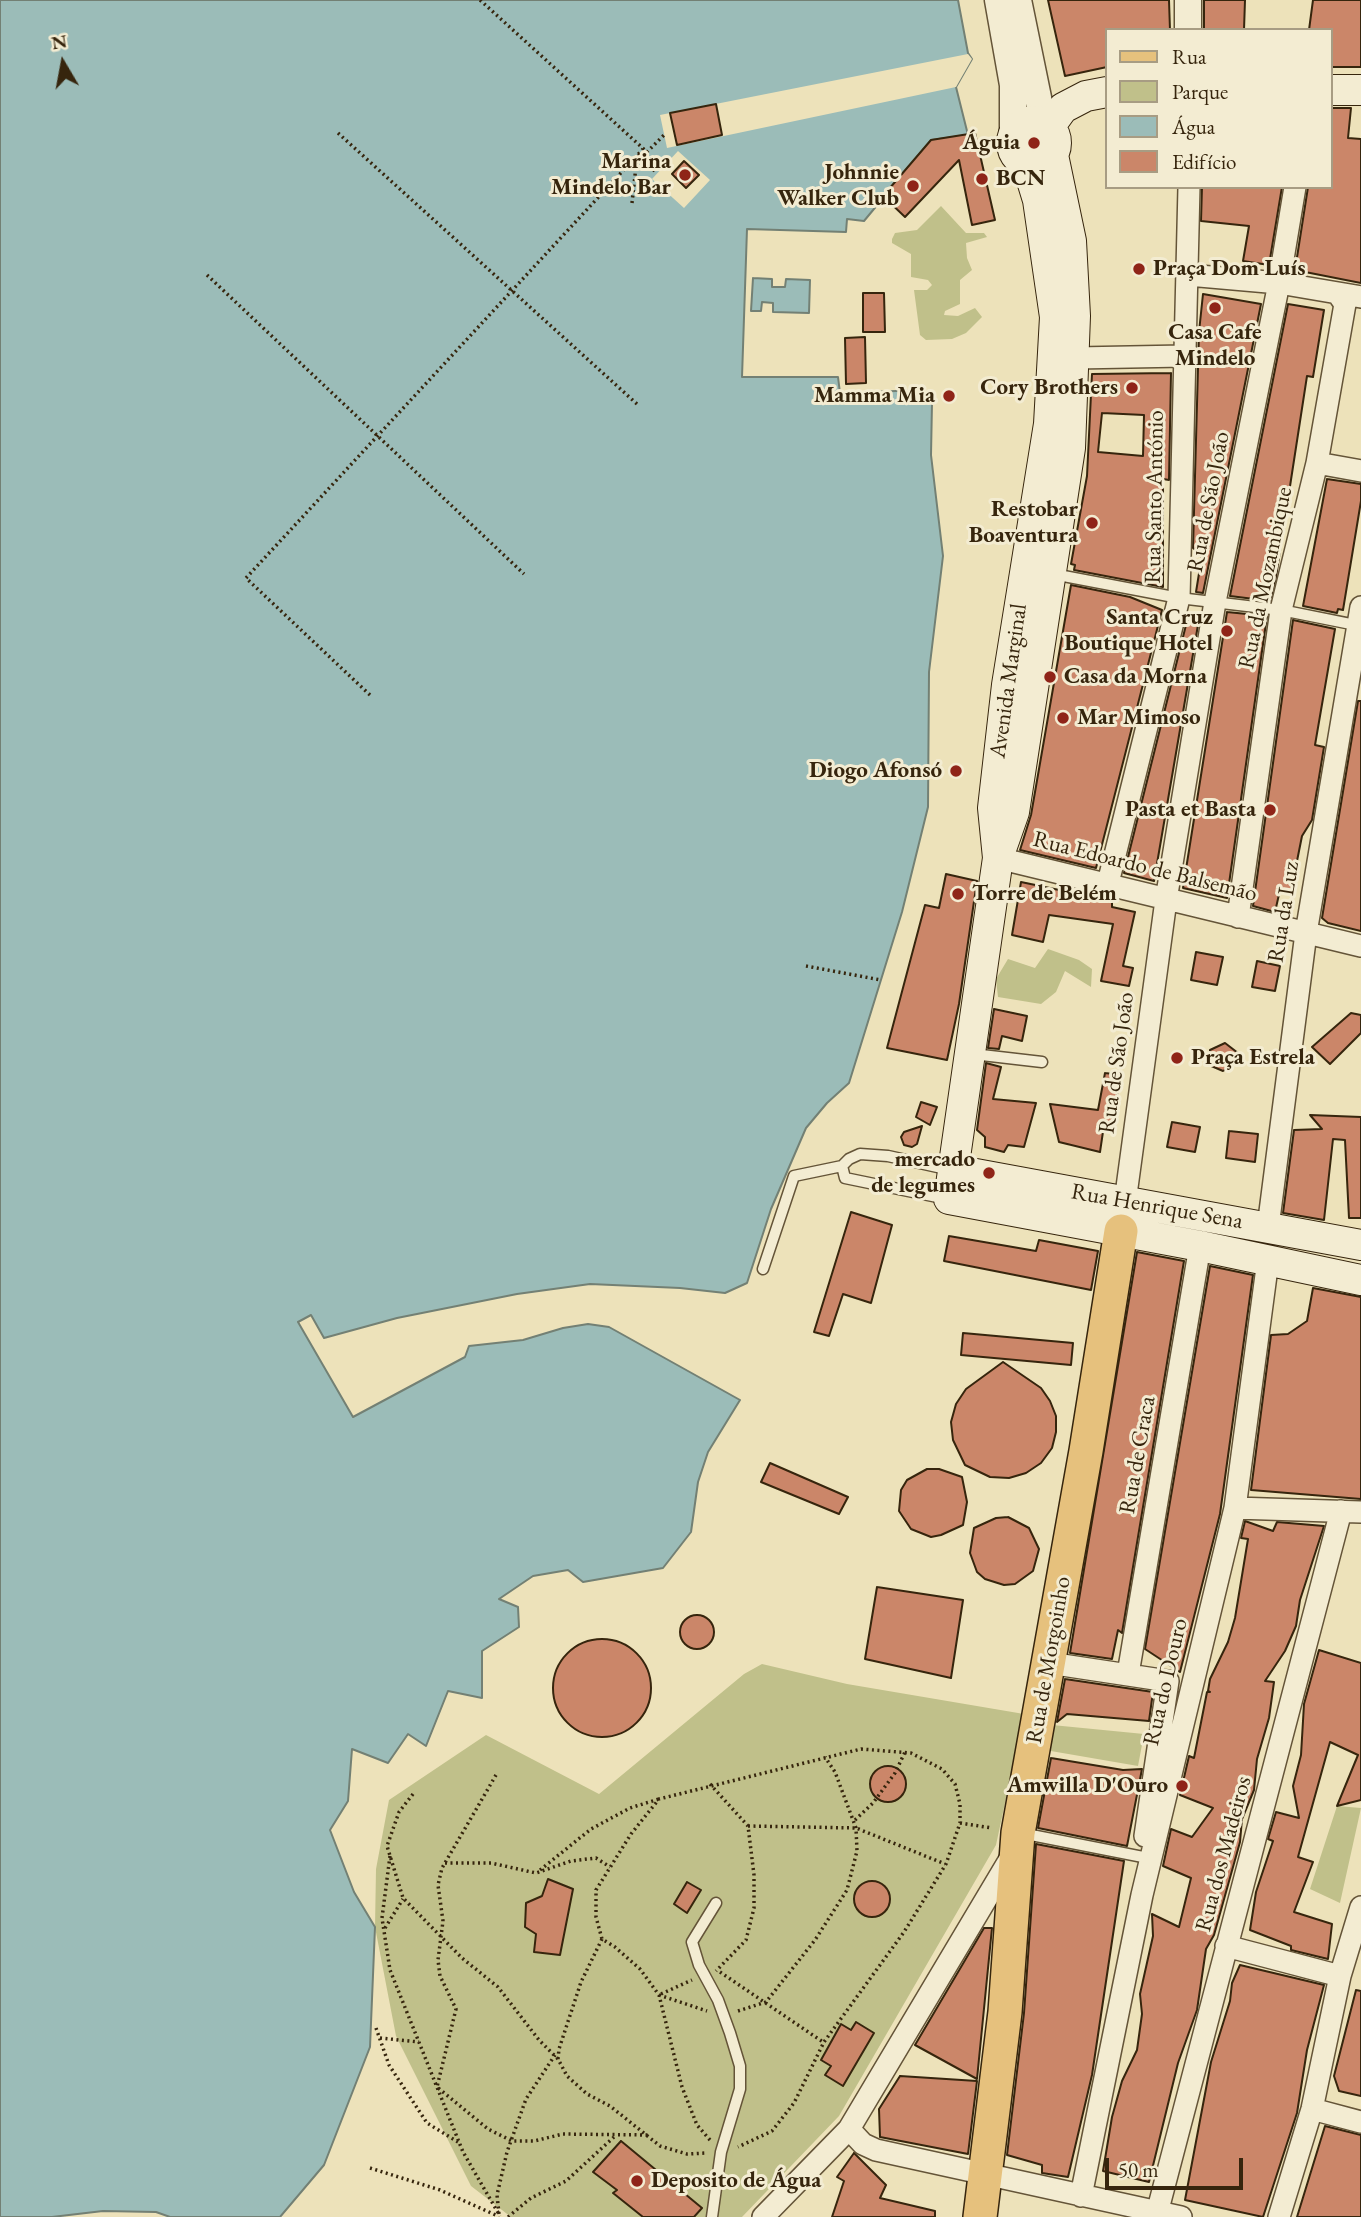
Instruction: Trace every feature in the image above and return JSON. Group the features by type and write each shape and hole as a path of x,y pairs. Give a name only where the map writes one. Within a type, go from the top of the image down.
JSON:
{"main road":[{"path":"1333,90 1361,90"},
{"path":"1013,135 1014,151 1043,142 1063,108 1086,96 1106,92"},
{"name":"Avenida Marginal","path":"949,1199 998,858 1014,812 1053,574 1070,449 1076,358 1071,241 1043,142"},
{"name":"Avenida Marginal","path":"998,858 993,808 1009,671 1043,468 1055,317 1038,200 1043,142"},
{"name":"Rua Henrique Sena","path":"954,1170 1123,1217 1200,1245 1268,1259 1360,1270"},
{"path":"949,1199 1123,1217"},
{"name":"Rua Henrique Sena","path":"1123,1217 1268,1227 1361,1245"},
{"name":"Rua de Morgoinho","path":"980,2217 1005,2012 1017,1841 1123,1217"}],"street":[{"path":"999,0 1013,85 1013,135"},
{"name":"Avenida Marginal","path":"1018,0 1043,142"},
{"path":"1188,0 1188,28"},
{"name":"Rua Santo António","path":"1108,883 1180,598 1189,189"},
{"name":"Rua de São João","path":"1123,1217 1166,900 1215,602 1279,283 1295,189"},
{"path":"1188,275 1279,283 1361,297"},
{"name":"Rua da Mozambique","path":"1238,917 1281,610 1317,463 1345,304 1338,294"},
{"path":"1076,358 1184,356"},
{"path":"1317,463 1361,471"},
{"name":"Rua da Luz","path":"1268,1227 1306,933 1360,620"},
{"name":"Rua Edoardo de Balsemão","path":"998,858 1361,946"},
{"name":"Rua de Craca","path":"1128,1674 1200,1245"},
{"name":"Rua do Douro","path":"1081,2196 1142,1895 1234,1508 1268,1259"},
{"path":"1234,1508 1351,1512"},
{"name":"Rua dos Madeiros","path":"1156,2213 1226,1946 1351,1512"},
{"path":"1049,1664 1168,1681 1145,1818 1142,1895"},
{"path":"763,2217 849,2129 1017,1841"},
{"path":"1279,2217 1312,2109 1340,1976 1361,1907"},
{"path":"1226,1946 1340,1976"},
{"path":"1312,2109 1361,2122"},
{"path":"849,2129 863,2144 876,2151 1181,2217"}],"lane":[{"path":"1053,574 1180,598 1360,620"},
{"path":"970,1054 1042,1062"},
{"path":"763,1269 794,1176 842,1166 860,1154 888,1156 954,1170"},
{"path":"842,1166 845,1178 949,1199"},
{"path":"1017,1841 1143,1857"},
{"path":"712,2217 721,2152 740,2089 740,2066 718,2000 699,1965 692,1942 716,1903"}],"path":[{"path":"480,0 647,152 664,135"},
{"path":"338,133 638,404"},
{"path":"370,695 246,579 643,149"},
{"path":"637,155 657,173"},
{"path":"632,203 637,155"},
{"path":"207,275 524,574"},
{"path":"806,967 881,980"},
{"path":"413,1794 399,1812 387,1846 404,1898 442,1937 498,1987 539,2040 557,2057 567,2077 587,2094 610,2106 660,2146 687,2154 721,2152 749,2143 772,2131 794,2103 824,2042 919,1909 946,1864 960,1823 960,1804 955,1784 942,1769 905,1752 861,1749 630,1808 591,1829 536,1873"},
{"path":"854,1821 873,1803 895,1773 905,1752"},
{"path":"789,1974 838,1909 847,1890 857,1851 854,1821 835,1772 825,1757"},
{"path":"437,2087 456,2017 451,1995 440,1976 438,1960 442,1937 438,1885 446,1863 496,1775"},
{"path":"500,2217 497,2195 526,2099 557,2057 568,2018 602,1939 596,1917 596,1890 659,1799"},
{"path":"960,1823 1017,1841"},
{"path":"748,1826 856,1828 946,1864"},
{"path":"390,1856 384,1890 384,1930 390,1970 460,2143 500,2217"},
{"path":"446,1863 491,1863 536,1873 571,1861 596,1858 610,1867"},
{"path":"384,1930 404,1898"},
{"path":"602,1939 639,1969 659,1995 682,2087 697,2125 721,2152"},
{"path":"718,1971 824,2042"},
{"path":"376,2028 390,2065 427,2123 460,2143"},
{"path":"380,2038 419,2042"},
{"path":"437,2087 488,2129 512,2141 534,2141 563,2134 614,2137 648,2135"},
{"path":"508,2217 531,2197 566,2181 614,2137"},
{"path":"370,2168 440,2190 500,2217"}],"green space":[{"path":"941,206 966,233 984,233 987,237 966,243 967,258 972,270 960,280 960,304 945,311 944,315 958,316 975,308 982,317 966,333 952,339 926,340 920,335 914,290 927,290 932,285 928,280 911,277 911,254 892,243 892,239 895,233 917,230"},
{"path":"1048,949 1079,960 1092,969 1091,987 1065,971 1056,992 1041,1004 998,997 996,979 1008,959 1035,968"},
{"path":"762,1664 847,1684 1024,1714 996,1845 839,2116 742,2217 511,2217 471,2186 396,2036 375,1927 376,1869 389,1800 486,1735 599,1794 744,1674"},
{"path":"1052,1725 1144,1734 1138,1766 1045,1750"},
{"path":"1337,1806 1361,1808 1340,1903 1310,1889"}],"water":[{"path":"0,0 958,0 968,53 972,59 956,87 968,135 931,140 864,221 847,219 846,232 747,229 742,377 838,377 840,393 924,390 932,403 931,455 943,556 929,672 928,807 902,912 849,1083 806,1128 771,1209 747,1283 725,1293 590,1284 517,1294 397,1318 324,1338 311,1315 298,1322 353,1417 465,1357 469,1346 523,1340 588,1324 609,1327 740,1400 708,1452 698,1482 691,1532 663,1568 583,1582 568,1570 533,1576 499,1599 518,1607 519,1627 482,1651 482,1698 448,1691 426,1746 408,1734 388,1763 352,1749 348,1801 330,1830 354,1892 375,1927 370,2047 324,2165 280,2217 170,2217 156,2212 103,2211 52,2217 0,2217"},
{"path":"753,278 772,279 772,287 785,287 786,279 810,280 809,313 773,312 773,303 762,302 761,311 751,311"}],"pier":[{"path":"968,54 972,59 956,87 667,148 660,115"},
{"path":"678,151 710,180 684,208 652,179"}],"building":[{"path":"1048,0 1169,0 1170,28 1106,28 1106,67 1065,76"},
{"path":"1204,0 1245,0 1244,28 1204,28"},
{"path":"1313,0 1361,0 1361,67 1333,67 1333,28 1309,28"},
{"path":"716,104 722,135 677,145 670,113"},
{"path":"1333,108 1351,108 1348,138 1361,139 1361,283 1295,270 1308,189 1333,189"},
{"name":"Johnnie Walker Club","path":"975,133 995,220 972,225 959,160 905,217 883,196 931,140"},
{"path":"684,161 699,175 686,188 672,174"},
{"path":"1202,189 1282,189 1269,265 1243,261 1249,226 1201,221"},
{"path":"863,293 884,293 885,332 863,332"},
{"path":"1203,294 1261,304 1203,593 1196,592 1202,555 1193,548 1199,332"},
{"path":"1288,304 1324,310 1313,377 1307,376 1276,577 1270,601 1230,596"},
{"path":"865,337 866,383 846,384 845,338"},
{"path":"1171,373 1169,480 1163,479 1163,587 1074,570 1075,565 1071,564 1087,476 1092,374","holes":["1102,413 1144,415 1143,456 1098,452"]},
{"path":"1327,479 1361,484 1361,501 1343,610 1338,609 1337,613 1303,606"},
{"path":"1071,585 1130,597 1162,610 1096,868 1020,850 1031,815"},
{"path":"1227,612 1267,616 1227,898 1183,888"},
{"path":"1293,620 1335,629 1315,745 1324,747 1312,820 1302,836 1291,891 1280,890 1275,912 1253,906"},
{"path":"1187,621 1198,625 1154,881 1124,873"},
{"path":"1358,701 1361,701 1361,931 1328,923 1322,918"},
{"path":"946,874 977,881 959,1004 947,1060 887,1048 925,905 939,908"},
{"path":"1021,882 1112,901 1112,907 1135,912 1123,966 1133,968 1129,986 1101,981 1113,924 1049,915 1043,942 1012,935"},
{"path":"1196,952 1223,957 1217,985 1191,980"},
{"path":"1257,961 1280,966 1275,991 1252,987"},
{"path":"994,1009 1027,1016 1022,1041 1002,1036 999,1049 988,1048"},
{"path":"1351,1013 1361,1015 1361,1033 1330,1064 1312,1047"},
{"path":"1225,1043 1238,1053 1235,1064 1223,1071 1209,1065 1210,1050"},
{"path":"986,1063 1001,1067 993,1099 1036,1103 1024,1147 1008,1145 1004,1152 985,1147 985,1137 977,1130"},
{"path":"1105,1073 1121,1075 1111,1126 1104,1125 1100,1152 1059,1142 1050,1104 1098,1110"},
{"path":"921,1102 937,1107 930,1125 916,1117"},
{"path":"1310,1115 1361,1117 1361,1218 1349,1218 1345,1140 1333,1139 1324,1220 1283,1213 1294,1130 1322,1129"},
{"path":"1172,1122 1200,1127 1195,1152 1167,1147"},
{"path":"922,1126 917,1144 912,1147 904,1145 901,1137 904,1132"},
{"path":"1229,1131 1258,1134 1255,1162 1226,1158"},
{"path":"851,1212 892,1225 871,1303 843,1294 829,1336 814,1332"},
{"path":"949,1236 1036,1251 1039,1240 1098,1251 1091,1290 944,1261"},
{"path":"1137,1252 1184,1261 1122,1633 1118,1630 1112,1659 1070,1653"},
{"path":"1210,1266 1253,1275 1220,1514 1180,1672 1145,1649"},
{"path":"1313,1288 1361,1297 1361,1499 1251,1490 1271,1335 1288,1334 1307,1321"},
{"path":"963,1333 1073,1343 1071,1365 961,1355"},
{"path":"1003,1362 1041,1388 1056,1416 1052,1448 1041,1463 1026,1473 1009,1478 990,1477 965,1465 953,1440 951,1422 956,1404 966,1389"},
{"path":"770,1463 848,1497 839,1514 761,1482"},
{"path":"927,1469 939,1469 962,1477 967,1502 963,1525 931,1537 911,1529 899,1511 901,1490 907,1480"},
{"path":"1008,1517 1029,1528 1039,1549 1033,1571 1015,1584 1004,1585 985,1579 977,1572 970,1553 974,1528 996,1518"},
{"path":"1245,1521 1273,1531 1277,1522 1324,1526 1300,1600 1296,1626 1285,1651 1265,1681 1274,1682 1269,1718 1257,1759 1254,1790 1242,1819 1240,1842 1214,1935 1206,1949 1197,2010 1178,2063 1149,2182 1103,2171 1112,2117 1122,2081 1137,2050 1142,2014 1140,1994 1153,1936 1152,1914 1179,1927 1191,1878 1163,1866 1171,1829 1192,1837 1213,1808 1180,1795 1189,1756 1194,1758 1207,1692 1210,1692 1210,1679 1228,1642 1235,1618 1248,1539 1241,1538"},
{"path":"877,1587 963,1600 951,1678 865,1659"},
{"path":"697,1615 709,1620 714,1632 709,1644 697,1649 685,1644 680,1632 685,1620"},
{"path":"602,1639 621,1643 637,1653 647,1669 651,1688 647,1707 637,1723 621,1733 602,1737 583,1733 567,1723 557,1707 553,1688 557,1669 567,1653 583,1643"},
{"path":"1319,1650 1361,1663 1361,1800 1337,1806 1358,1755 1330,1742 1298,1857 1313,1862 1294,1912 1332,1924 1328,1959 1291,1950 1291,1946 1250,1930 1256,1892 1273,1841 1268,1839 1276,1812 1299,1818 1293,1786 1301,1755 1304,1704"},
{"path":"1065,1679 1153,1692 1149,1721 1067,1714 1057,1722"},
{"path":"1051,1758 1123,1770 1142,1769 1127,1846 1038,1828"},
{"path":"888,1766 901,1771 906,1784 901,1797 888,1802 875,1797 870,1784 875,1771"},
{"path":"1036,1844 1124,1861 1092,2075 1068,2177 1042,2173 1042,2165 1007,2155 1024,2013"},
{"path":"548,1879 573,1889 560,1955 534,1952 536,1934 525,1927 526,1903 542,1896"},
{"path":"872,1881 885,1886 890,1899 885,1912 872,1917 859,1912 854,1899 859,1886"},
{"path":"687,1882 701,1890 687,1913 674,1904"},
{"path":"984,1928 992,1928 977,2079 915,2045"},
{"path":"1240,1965 1324,1985 1307,2050 1297,2113 1263,2217 1185,2200 1211,2062 1230,2001 1232,1983"},
{"path":"1356,1990 1361,1991 1361,2096 1339,2091 1334,2076"},
{"path":"856,2022 874,2033 843,2086 825,2075 831,2066 821,2060 841,2024 851,2030"},
{"path":"900,2076 977,2081 968,2154 880,2137 879,2109"},
{"path":"1325,2126 1361,2135 1361,2217 1297,2217"},
{"name":"Deposito de Água","path":"621,2141 702,2208 694,2217 643,2217 613,2193 617,2190 593,2172"},
{"path":"854,2153 886,2185 880,2198 935,2211 935,2217 832,2217 844,2181 837,2177"}],"place":[{"name":"Águia","path":"1034,143"},
{"name":"Marina Mindelo Bar","path":"685,175"},
{"name":"BCN","path":"982,179"},
{"name":"Johnnie Walker Club","path":"913,186"},
{"name":"Praça Dom Luís","path":"1139,269"},
{"name":"Casa Cafe Mindelo","path":"1215,308"},
{"name":"Cory Brothers","path":"1132,388"},
{"name":"Mamma Mia","path":"949,396"},
{"name":"Restobar Boaventura","path":"1092,523"},
{"name":"Santa Cruz Boutique Hotel","path":"1227,631"},
{"name":"Casa da Morna","path":"1050,677"},
{"name":"Mar Mimoso","path":"1063,718"},
{"name":"Diogo Afonsó","path":"956,771"},
{"name":"Pasta et Basta","path":"1270,810"},
{"name":"Torre de Belém","path":"958,894"},
{"name":"Praça Estrela","path":"1177,1058"},
{"name":"mercado de legumes","path":"989,1173"},
{"name":"Amwilla D'Ouro","path":"1182,1786"},
{"name":"Deposito de Água","path":"637,2181"}]}
